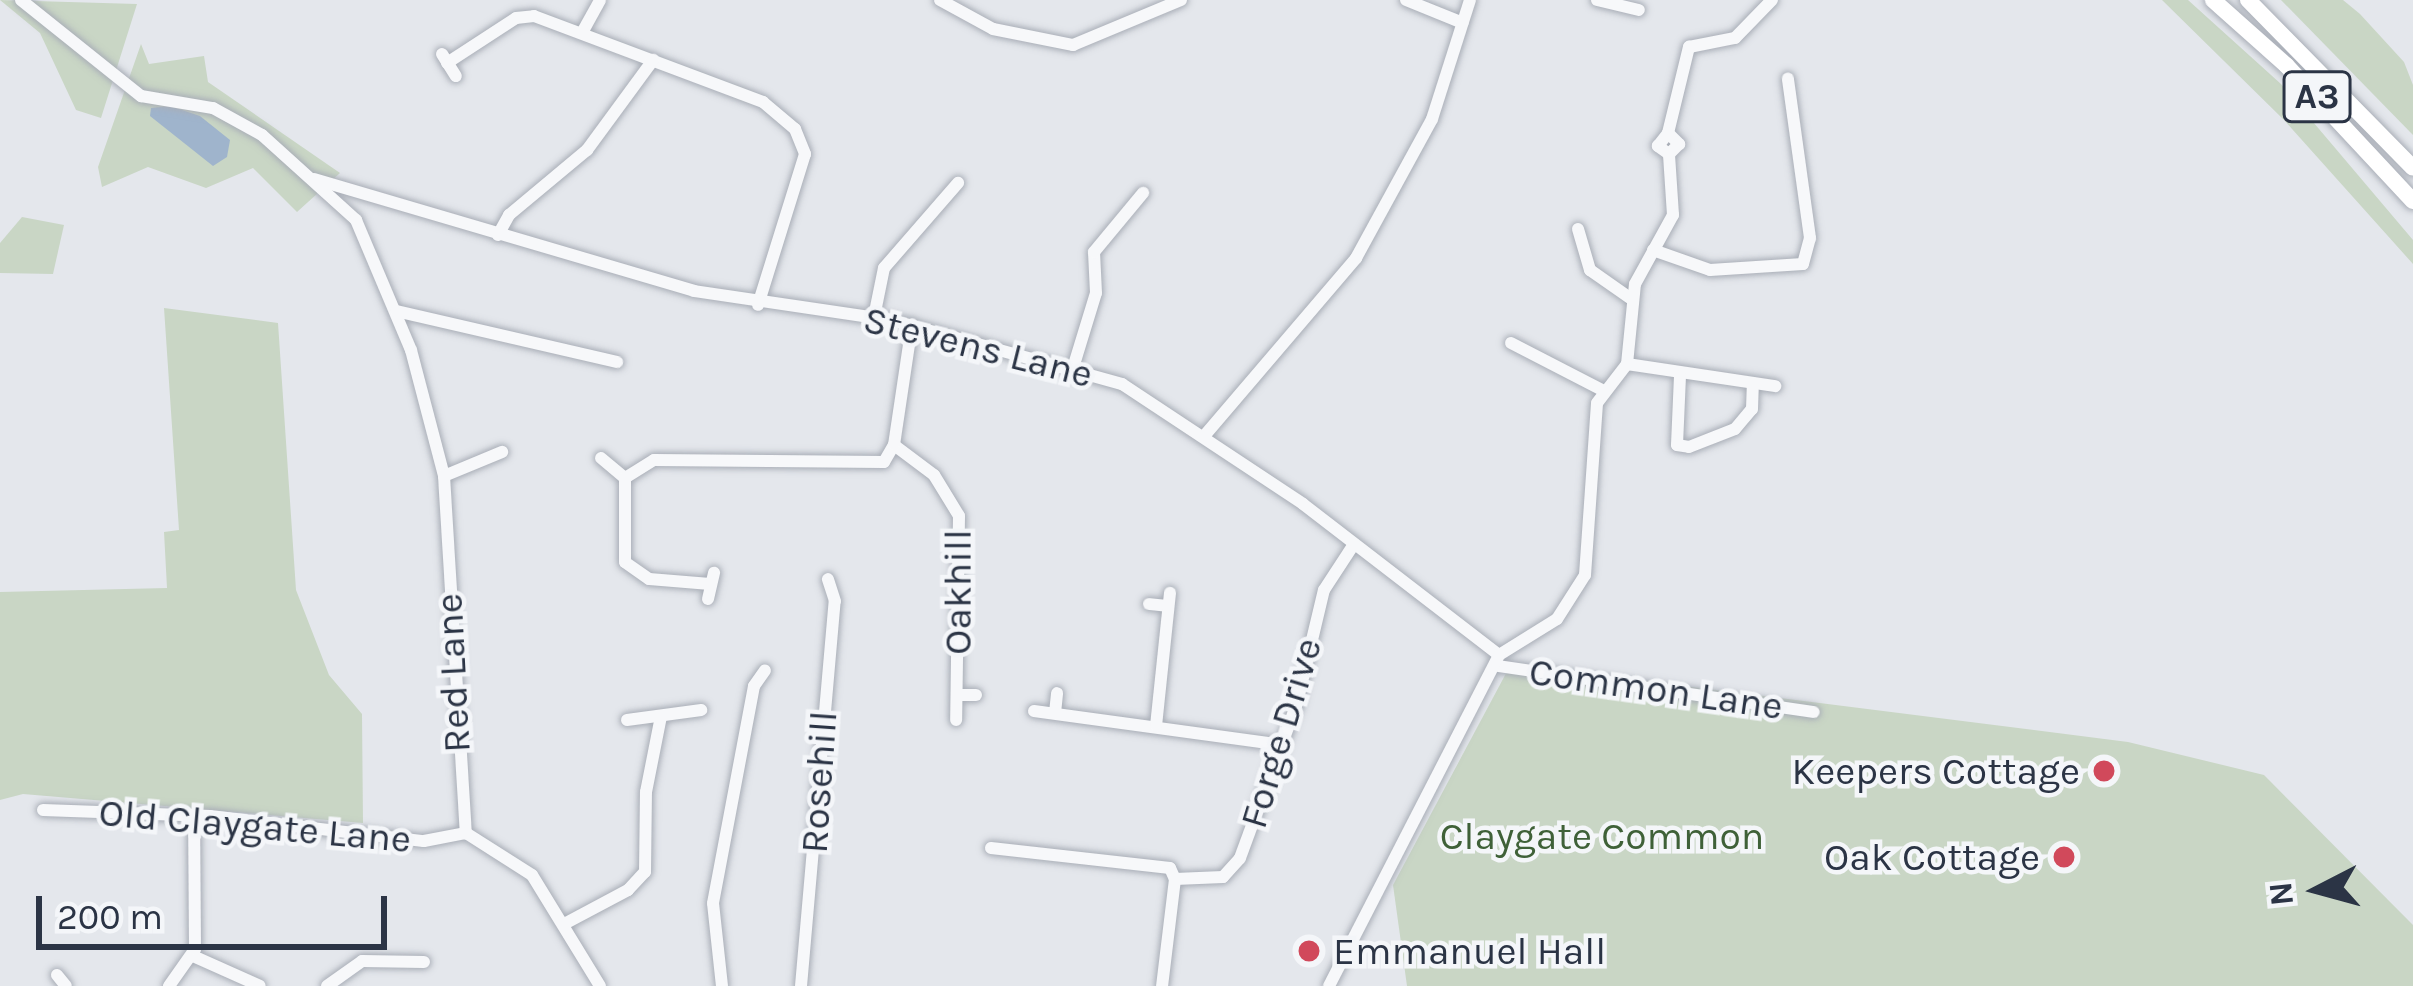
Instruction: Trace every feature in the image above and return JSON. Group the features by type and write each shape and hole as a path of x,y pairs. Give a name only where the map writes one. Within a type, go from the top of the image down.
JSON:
{"highway":[{"name":"A3","path":"2213,0 2286,65 2413,201"},
{"name":"A3","path":"2248,0 2413,168"}],"street":[{"path":"21,0 141,96 213,108 314,178"},
{"path":"583,31 600,0"},
{"path":"940,0 993,28 1073,45 1181,0"},
{"path":"1406,0 1463,22"},
{"path":"1205,435 1356,258 1432,119 1470,0"},
{"path":"1597,0 1639,10"},
{"path":"1329,986 1499,660 1557,619 1578,594 1590,550 1602,390 1627,364 1630,298 1673,215 1669,154 1658,146 1668,133 1689,47 1735,38 1772,0"},
{"path":"456,76 444,59 516,18 583,31 748,92 803,142 803,168 758,305"},
{"path":"498,235 509,215 587,150 653,60"},
{"path":"1653,250 1710,270 1803,264 1810,238 1787,79"},
{"name":"Stevens Lane","path":"314,178 498,235 758,305 912,324 1073,368 1144,394 1354,544 1499,660"},
{"name":"Red Lane","path":"314,178 346,206 396,311 444,476 466,833"},
{"path":"874,317 884,268 958,183"},
{"path":"346,206 358,190"},
{"path":"1073,368 1096,293 1094,252 1143,193"},
{"path":"1578,229 1590,270 1630,298"},
{"path":"396,311 617,362"},
{"path":"625,478 654,460 884,462 894,445 912,324"},
{"path":"1511,343 1602,390"},
{"path":"1627,364 1680,376 1775,386"},
{"path":"1680,376 1676,446 1701,446 1735,429 1752,409 1754,385"},
{"name":"Oakhill","path":"894,445 934,475 959,516 956,720"},
{"path":"444,476 502,452"},
{"path":"601,458 625,478"},
{"path":"625,478 620,543 625,573 665,582 712,579 708,599"},
{"name":"Forge Drive","path":"1175,879 1211,880 1232,870 1283,745 1324,590 1354,544"},
{"name":"Rosehill","path":"801,986 835,601 828,579"},
{"path":"1149,604 1169,599 1156,726"},
{"name":"Common Lane","path":"1499,660 1814,712"},
{"path":"722,986 713,903 754,686 765,670"},
{"path":"1055,713 1057,693"},
{"name":"Oakhill","path":"958,695 976,695"},
{"path":"626,720 701,710"},
{"path":"1034,711 1283,745"},
{"path":"566,923 628,890 645,872 646,792 661,716"},
{"name":"Old Claygate Lane","path":"43,810 194,815 414,840 466,833"},
{"path":"169,986 193,956 194,815"},
{"path":"466,833 532,874 566,923 600,986"},
{"path":"991,848 1163,866 1175,879 1162,986"},
{"path":"193,956 260,986"},
{"path":"327,986 362,961 424,962"}],"green space":[{"path":"0,0 137,4 101,118 76,110 40,33"},
{"path":"2162,0 2188,0 2281,84 2413,240 2413,264 2284,120"},
{"path":"2281,0 2343,0 2360,14 2404,62 2413,85 2413,135"},
{"path":"141,44 149,64 204,56 208,82 340,173 297,212 253,168 206,188 148,167 102,187 98,167"},
{"path":"22,217 64,225 53,274 0,273 0,243"},
{"path":"164,308 278,323 296,590 329,675 362,714 363,823 23,794 0,800 0,592 167,588 164,532 179,530"},
{"name":"Claygate Common","path":"1511,664 2128,742 2264,775 2413,925 2413,986 1407,986 1393,885"}],"water":[{"path":"170,106 200,116 230,140 227,157 213,166 150,116 151,108"}],"place":[{"name":"Keepers Cottage","path":"2104,771"},
{"name":"Oak Cottage","path":"2064,857"},
{"name":"Emmanuel Hall","path":"1309,951"}]}
